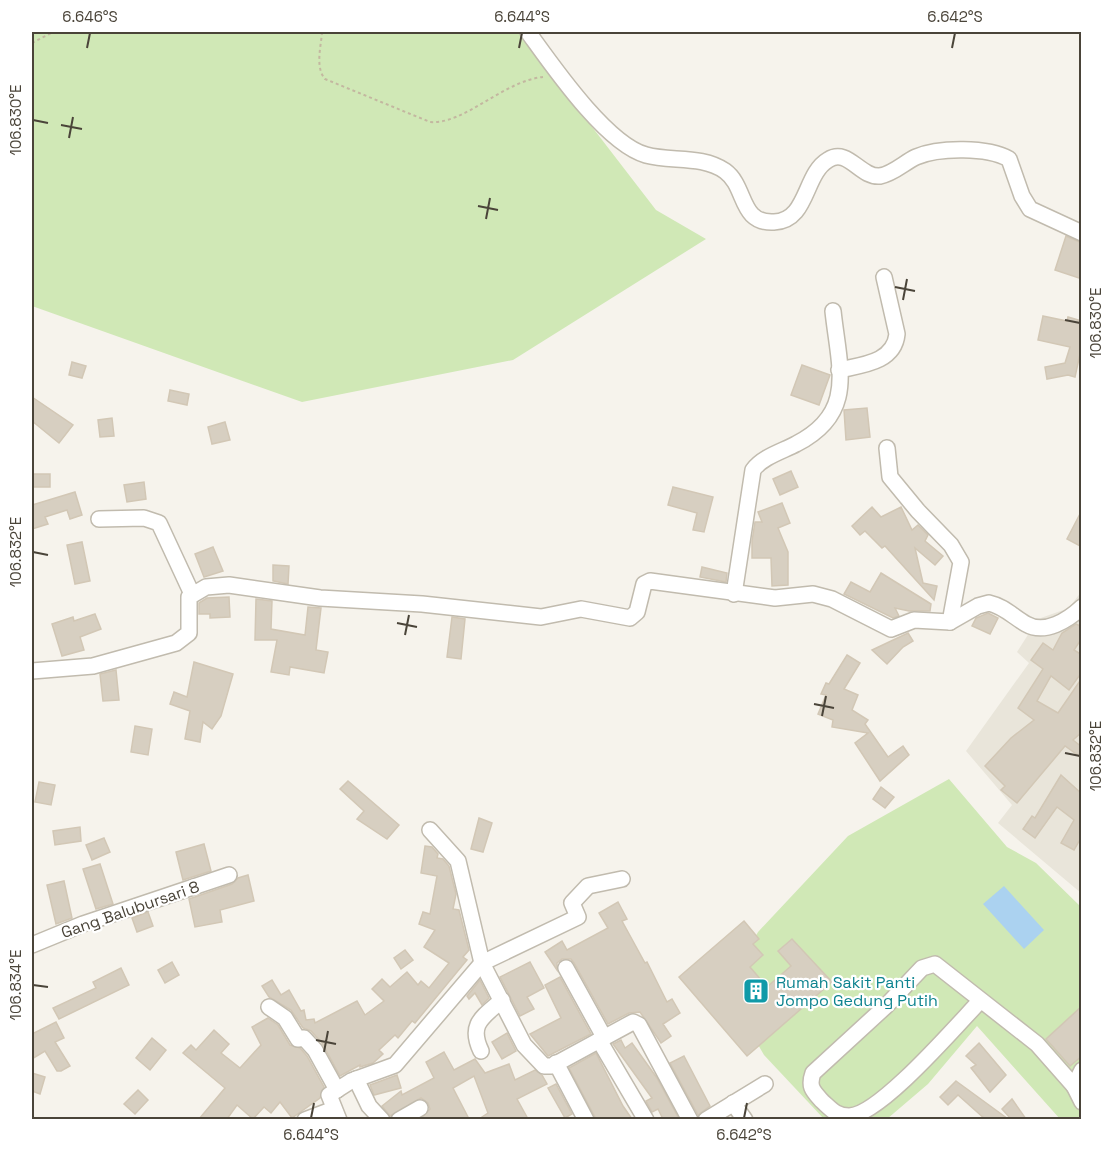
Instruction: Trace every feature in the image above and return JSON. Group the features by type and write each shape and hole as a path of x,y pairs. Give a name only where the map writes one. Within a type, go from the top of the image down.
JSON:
{"street":[{"path":"528,32 561,77 609,129 638,153 707,163 726,172 733,179 750,215 762,221 781,221 792,214 801,204 822,165 834,157 846,158 866,174 878,176 885,175 915,157 948,150 1002,155 1009,159 1022,196 1030,209 1082,233"},
{"path":"839,370 876,362 895,343 897,334 884,277"},
{"path":"734,594 753,470 762,461 824,427 838,403 839,370 833,311"},
{"path":"887,448 890,477 918,512 951,545 961,562 950,622"},
{"path":"32,671 93,666 176,643 189,633 192,594 159,523 144,518 99,519"},
{"path":"192,594 214,585 229,585 320,598 422,604 541,617 580,609 630,618 637,612 644,584 648,581 734,594 784,598 813,594 832,599 891,629 914,620 950,622 978,606 989,603 1033,627 1048,627 1065,620 1082,607"},
{"path":"430,830 458,861 482,963 517,1032 537,1061 544,1066 556,1063 633,1022 639,1025 690,1119"},
{"name":"Gang Balubursari 8","path":"32,945 82,924 230,875"},
{"path":"305,1119 336,1114 329,1097 337,1090 356,1079 395,1065 482,963 578,917 572,903 588,886 622,879"},
{"path":"980,1001 909,1076 862,1113 850,1116 835,1114 812,1090 809,1083 813,1073 926,966 935,964 1037,1044 1074,1086 1082,1102"},
{"path":"566,968 646,1119"},
{"path":"481,1051 474,1031 482,1018 502,1000"},
{"path":"269,1007 285,1018 298,1039 304,1038 314,1049 337,1090"},
{"path":"556,1063 586,1119"},
{"path":"1074,1086 1082,1071"},
{"path":"356,1079 369,1106 382,1119"},
{"path":"706,1119 765,1084"},
{"path":"733,1103 745,1119"},
{"path":"399,1119 420,1108"}],"path":[{"path":"32,43 53,32"},
{"path":"322,32 319,65 320,73 325,79 430,122 449,120 517,82 542,77 561,77"}],"shaded area":[{"path":"1081,592 1081,893 998,823 1012,805 966,751 1029,663 1017,652 1038,619 1069,608"}],"green space":[{"path":"32,32 519,32 656,210 706,239 513,360 302,402 32,306"},
{"path":"949,779 1007,847 1036,863 1081,907 1081,1119 1060,1119 977,1026 928,1084 887,1119 824,1119 764,1055 726,989 758,932 848,836"}],"water":[{"path":"1004,886 1044,930 1024,949 983,904"}],"building":[{"path":"1066,236 1082,243 1082,279 1055,270"},
{"path":"1043,316 1067,321 1068,317 1082,321 1082,345 1075,377 1068,375 1047,379 1045,367 1065,363 1070,347 1038,340"},
{"path":"72,362 86,366 82,378 69,375"},
{"path":"802,365 830,375 819,405 791,395"},
{"path":"170,390 189,394 187,405 168,401"},
{"path":"32,397 73,425 59,443 32,421"},
{"path":"867,408 870,437 846,440 844,410"},
{"path":"112,418 114,436 100,437 98,420"},
{"path":"225,422 230,440 212,444 208,427"},
{"path":"791,471 798,487 780,495 773,479"},
{"path":"32,474 50,474 50,487 32,487"},
{"path":"144,482 146,499 127,502 124,485"},
{"path":"673,487 713,497 704,532 693,530 697,513 668,505"},
{"path":"75,492 82,515 70,519 67,510 45,517 48,524 32,529 32,505"},
{"path":"782,503 790,523 778,528 788,552 788,585 772,586 771,558 752,558 752,541 755,522 762,522 758,512"},
{"path":"872,507 881,517 901,507 912,530 918,525 928,535 925,541 943,556 935,565 915,548 923,583 937,586 934,600 885,546 882,548 865,531 860,535 852,526"},
{"path":"1082,510 1082,547 1067,539"},
{"path":"82,542 90,581 75,584 67,545"},
{"path":"213,547 223,571 204,577 195,554"},
{"path":"273,565 289,566 288,584 273,581"},
{"path":"702,567 727,573 726,582 700,577"},
{"path":"881,573 931,604 930,611 895,608 899,616 893,618 844,594 851,582 870,592"},
{"path":"229,597 230,617 210,618 210,614 199,614 199,603 207,598"},
{"path":"256,599 272,601 271,629 305,635 308,607 321,608 316,650 328,652 324,673 290,667 289,675 271,672 277,640 255,640"},
{"path":"988,613 998,618 990,634 972,626 976,618"},
{"path":"95,614 101,629 80,637 84,650 62,656 52,624 73,617 74,621"},
{"path":"452,617 465,619 461,659 447,657"},
{"path":"1076,624 1082,627 1082,638 1074,650 1082,655 1082,672 1069,690 1051,676 1037,701 1058,713 1082,678 1082,732 1073,740 1082,747 1082,758 1065,746 1017,803 1001,790 1005,786 985,766 1011,738 1034,720 1018,708 1043,669 1031,660 1043,643 1053,650 1062,633"},
{"path":"908,633 913,641 903,647 887,664 872,650"},
{"path":"847,655 860,663 844,689 858,695 852,710 868,720 865,724 888,757 903,746 909,755 880,781 855,743 868,733 832,727 833,720 818,714 826,695 821,694 826,683 829,684"},
{"path":"194,662 233,674 221,716 212,729 203,722 200,742 185,739 190,711 170,704 174,692 187,697"},
{"path":"116,670 119,700 103,701 100,674"},
{"path":"135,726 152,729 148,755 131,752"},
{"path":"1061,775 1082,794 1082,836 1074,850 1061,843 1074,820 1057,807 1035,838 1023,829 1032,816 1035,818"},
{"path":"348,781 399,825 387,839 357,819 364,811 340,789"},
{"path":"39,782 55,785 51,805 35,802"},
{"path":"881,787 894,797 885,808 873,799"},
{"path":"479,818 492,823 483,852 471,849"},
{"path":"80,827 81,841 55,845 53,831"},
{"path":"104,838 110,852 92,860 86,845"},
{"path":"204,844 211,871 183,880 176,852"},
{"path":"425,846 432,847 438,854 437,858 443,859 449,866 456,894 453,909 459,910 469,950 463,957 467,960 415,1023 412,1021 398,1038 395,1035 379,1050 383,1054 373,1063 360,1067 360,1065 340,1076 322,1043 311,1031 303,1028 291,1010 269,997 262,986 272,980 281,995 289,990 301,1011 304,1010 306,1020 314,1019 315,1023 357,1001 365,1015 384,1001 372,989 382,979 390,987 407,972 418,985 421,981 429,988 449,963 424,947 435,930 419,924 423,912 430,914 437,876 421,873"},
{"path":"100,864 113,904 96,909 83,869"},
{"path":"248,875 254,901 220,910 222,922 195,927 189,899 232,884 238,878"},
{"path":"64,881 72,918 56,924 47,885"},
{"path":"618,902 627,919 622,921 645,963 647,962 667,1002 672,999 680,1013 663,1024 671,1036 661,1043 640,1012 629,1013 608,1024 571,959 562,959 557,963 557,970 545,952 562,941 567,950 608,928 599,913"},
{"path":"148,912 153,926 137,932 132,918"},
{"name":"Rumah Sakit Panti Jompo Gedung Putih","path":"744,921 759,939 753,944 763,955 750,967 767,987 791,966 778,951 792,939 832,982 747,1056 679,977"},
{"path":"405,950 413,960 401,969 394,958"},
{"path":"172,962 179,975 165,983 158,970"},
{"path":"530,962 544,988 527,997 534,1009 520,1016 500,977"},
{"path":"121,968 129,985 59,1019 53,1008 96,988 93,982"},
{"path":"560,977 591,1034 548,1056 530,1034 561,1018 545,985"},
{"path":"480,980 489,998 482,1005 475,993 469,999 467,996"},
{"path":"1082,1006 1082,1056 1070,1066 1046,1039"},
{"path":"268,1018 278,1025 290,1045 300,1048 307,1056 324,1087 320,1098 292,1118 280,1102 271,1113 264,1107 253,1119 237,1105 227,1119 199,1119 225,1088 183,1053 191,1045 196,1050 214,1030 229,1044 221,1053 240,1068 261,1045 252,1027"},
{"path":"56,1022 64,1038 55,1042 70,1066 61,1071 57,1071 45,1051 32,1059 32,1034"},
{"path":"507,1033 516,1051 502,1059 492,1042"},
{"path":"152,1038 166,1050 150,1070 136,1058"},
{"path":"621,1040 625,1048 632,1043 657,1078 679,1119 663,1119 658,1109 652,1112 646,1101 652,1098 613,1044"},
{"path":"979,1043 1006,1075 990,1092 971,1068 976,1065 966,1056"},
{"path":"444,1052 454,1070 475,1059 485,1073 509,1064 515,1080 535,1070 542,1075 547,1084 517,1099 528,1119 479,1119 488,1113 474,1076 453,1088 469,1119 420,1119 430,1109 428,1103 421,1098 390,1116 382,1106 401,1091 402,1095 434,1078 426,1062"},
{"path":"596,1053 632,1119 596,1119 569,1068"},
{"path":"684,1056 710,1106 698,1115 670,1063"},
{"path":"32,1073 45,1077 40,1094 32,1091"},
{"path":"397,1075 401,1088 374,1095 370,1085"},
{"path":"956,1081 1008,1119 985,1119 958,1095 948,1105 940,1097"},
{"path":"556,1084 572,1114 565,1118 548,1088"},
{"path":"138,1090 148,1100 135,1114 124,1104"},
{"path":"1012,1099 1026,1119 1011,1119 1002,1109"}],"place":[{"name":"Rumah Sakit Panti Jompo Gedung Putih","path":"756,991"}]}
